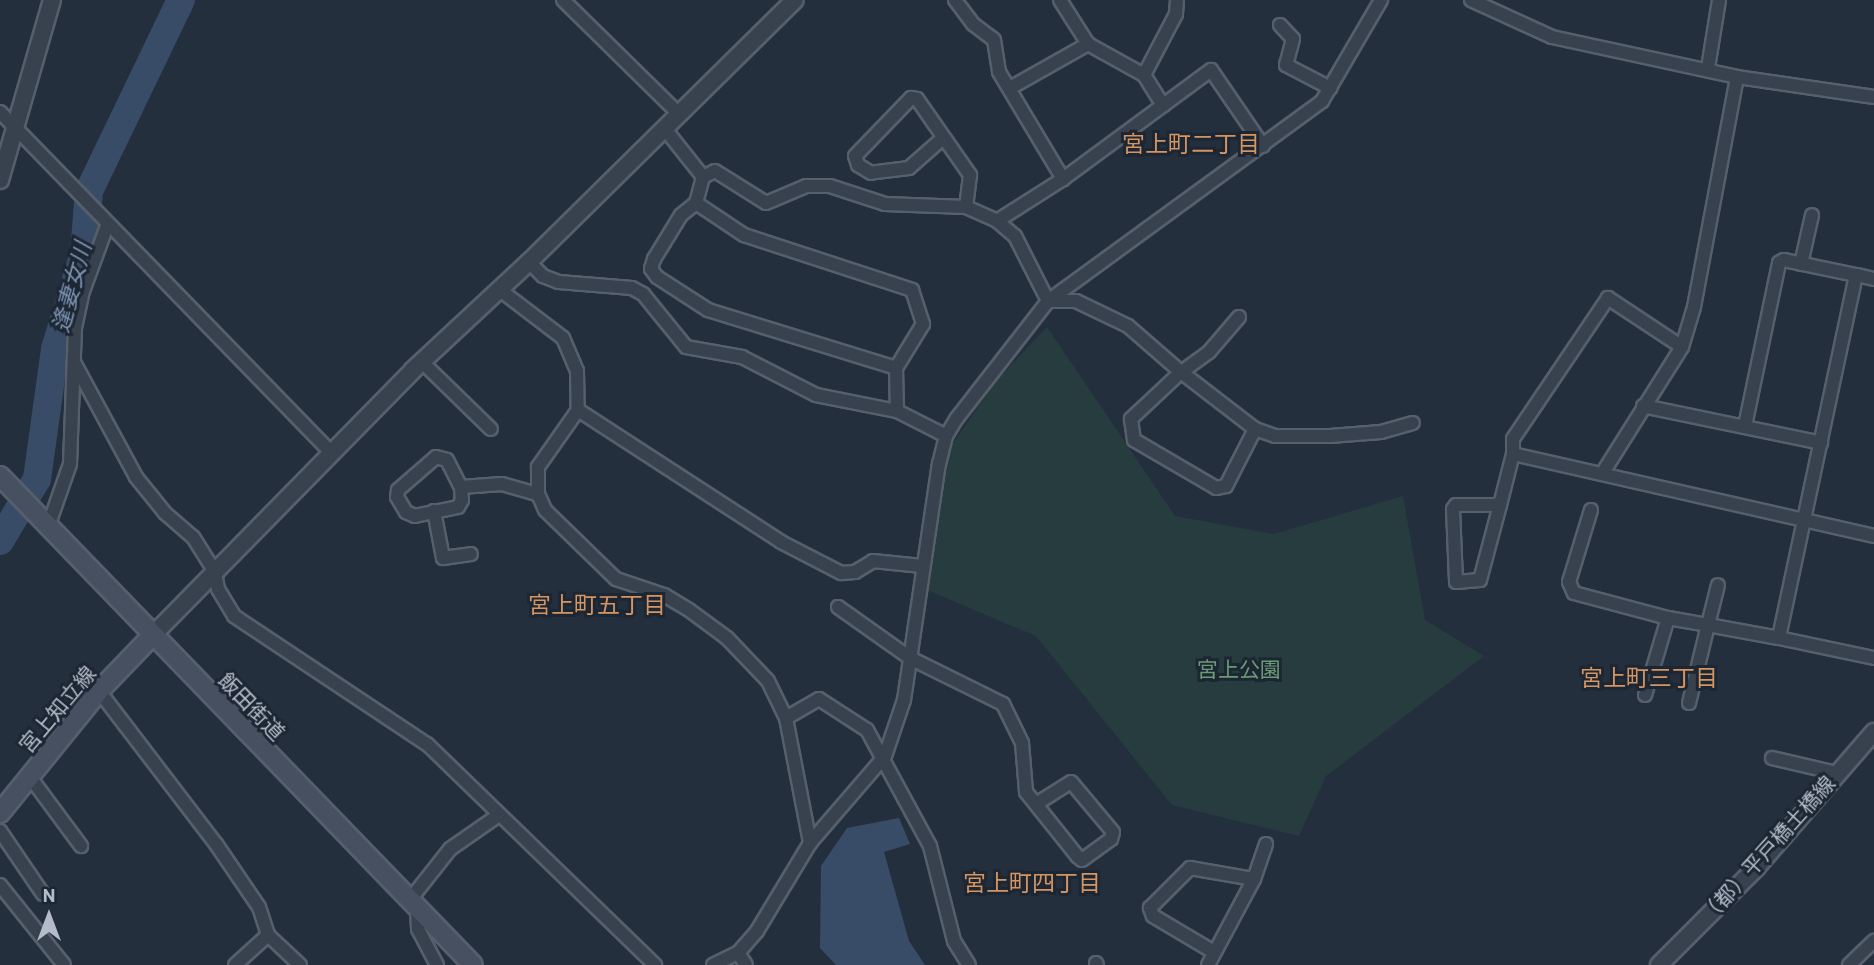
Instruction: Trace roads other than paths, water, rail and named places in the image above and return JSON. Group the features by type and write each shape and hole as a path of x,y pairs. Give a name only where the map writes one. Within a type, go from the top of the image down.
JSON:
{"main road":[{"name":"飯田街道","path":"0,476 46,520 152,636 473,965"},
{"name":"宮上知立線","path":"0,813 99,691 152,636"}],"street":[{"path":"0,180 52,0"},
{"path":"563,0 679,114"},
{"path":"152,636 422,362 529,262 795,0"},
{"path":"955,0 973,24 994,40 999,72 1063,178"},
{"path":"1059,0 1088,44 1144,75 1163,105"},
{"path":"1144,75 1176,14 1177,0"},
{"path":"713,965 738,953 781,896 810,843 884,756 904,700 922,566 946,436 1048,301 1322,101 1381,0"},
{"path":"1471,0 1552,37 1709,68 1737,77 1874,97"},
{"path":"1709,68 1719,0"},
{"path":"1280,26 1293,39 1286,65 1330,88"},
{"path":"1010,88 1088,44"},
{"path":"997,221 1063,178 1211,70 1263,146"},
{"path":"1602,474 1682,347 1694,307 1737,77"},
{"path":"943,138 909,168 871,173 858,165 855,156 911,98 917,99 970,175 967,207"},
{"path":"0,112 105,223 332,453"},
{"path":"665,130 703,177"},
{"path":"896,368 708,310 657,277 651,270 654,259 681,215 696,204 703,177 715,171 766,203 806,186 830,186 885,204 967,207 997,221 1015,236 1048,301"},
{"path":"696,204 744,235 912,290 923,324 896,368 897,411"},
{"path":"1801,264 1812,215"},
{"path":"46,520 70,464 75,328 82,294 105,223"},
{"path":"1745,426 1776,269 1784,260 1874,279"},
{"path":"529,262 543,276 559,282 632,288 643,294 686,347 742,357 837,402 897,411 946,436"},
{"path":"1779,638 1806,521 1856,275"},
{"path":"500,290 568,344 579,382 579,410 538,467 538,494 545,510 616,579 664,595 727,638 768,681 786,718 810,843"},
{"path":"1500,505 1456,505 1453,509 1456,582 1480,580 1500,505 1513,454 1513,439 1608,298 1682,347"},
{"path":"1048,301 1076,301 1128,326 1181,372 1255,429 1275,436 1381,432 1413,423"},
{"path":"1239,317 1209,352 1181,372 1131,419 1134,440 1216,488 1226,486 1255,429"},
{"path":"422,362 491,429"},
{"path":"75,364 143,488 193,537 215,572 218,589 234,616 427,744 655,965"},
{"path":"1643,406 1821,443"},
{"path":"579,410 781,542 841,573 855,572 873,561 922,566"},
{"path":"1513,454 1874,536"},
{"path":"436,457 447,460 461,487 462,500 458,507 411,515 400,506 398,490 436,457"},
{"path":"461,487 502,484 538,494"},
{"path":"1591,510 1569,582 1574,593 1668,618 1874,658"},
{"path":"434,511 443,558 471,554"},
{"path":"1689,704 1718,585"},
{"path":"838,607 910,658 1003,704 1019,733 1024,786 1036,804 1082,859 1111,839 1113,832 1071,782 1036,804"},
{"path":"1645,695 1668,618"},
{"path":"99,691 216,844 259,907 268,935 300,965"},
{"path":"786,718 819,699 862,724 884,756 930,846 954,941 968,965"},
{"name":"（都）平戸橋土橋線","path":"1659,965 1756,867 1874,732"},
{"path":"1772,758 1836,773"},
{"path":"30,778 82,846"},
{"path":"437,965 418,929 413,905 450,849 499,815"},
{"path":"0,831 43,894"},
{"path":"1208,965 1212,951 1254,879 1266,844"},
{"path":"1212,951 1153,916 1150,908 1190,867 1254,879"},
{"path":"0,885 64,965"},
{"path":"235,965 268,935"},
{"path":"1849,965 1874,941"},
{"path":"738,953 746,965"}],"water":[{"path":"899,818 910,844 884,852 909,941 925,965 836,965 820,948 821,866 847,828"}],"waterway":[{"name":"逢妻女川","path":"0,541 37,479 55,349 84,253 89,191 181,0"}],"district":[{"name":"宮上町二丁目","path":"1191,143"},
{"name":"宮上町五丁目","path":"597,604"},
{"name":"宮上町三丁目","path":"1649,677"},
{"name":"宮上町四丁目","path":"1032,882"}],"park label":[{"name":"宮上公園","path":"1239,669"}]}
